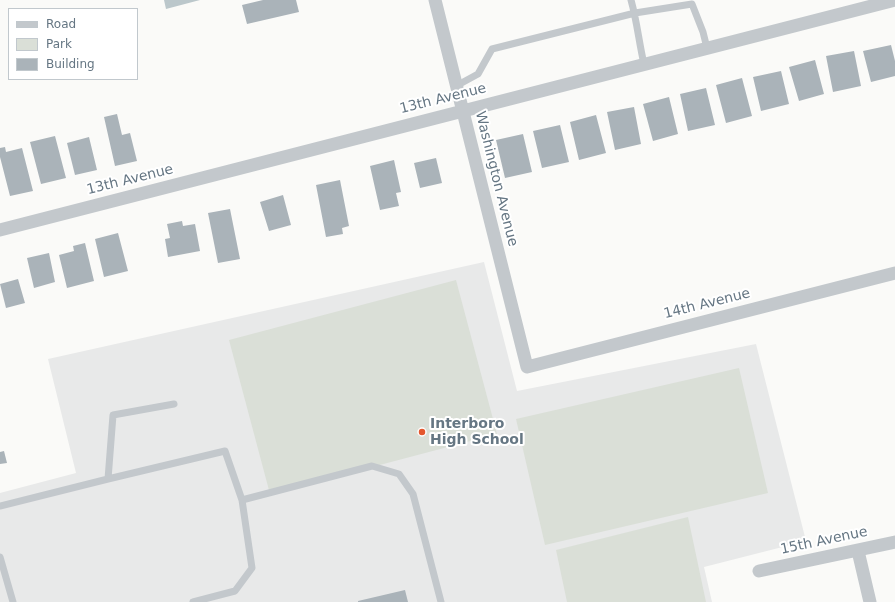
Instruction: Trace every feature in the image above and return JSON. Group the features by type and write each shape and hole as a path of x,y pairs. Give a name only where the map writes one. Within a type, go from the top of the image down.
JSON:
{"street":[{"name":"Washington Avenue","path":"435,0 527,367"},
{"name":"13th Avenue","path":"0,230 895,0"},
{"name":"14th Avenue","path":"527,367 895,273"},
{"name":"15th Avenue","path":"759,571 895,542"},
{"path":"858,551 870,602"}],"lane":[{"path":"631,0 635,14 638,41 644,64"},
{"path":"456,86 478,74 492,49 635,14 692,4 703,32 707,48"},
{"path":"108,479 112,416 174,404"},
{"path":"0,506 226,451 242,500 252,568 235,591 193,602"},
{"path":"242,500 372,466 399,474 413,494 441,602"},
{"path":"0,557 13,602"}],"shaded area":[{"path":"164,0 200,0 166,9"},
{"name":"Interboro High School","path":"484,262 517,391 756,344 806,541 704,567 712,602 0,602 0,493 76,473 48,359"}],"green space":[{"path":"456,280 497,434 270,494 229,340"},
{"path":"739,368 768,493 545,545 516,419"},
{"path":"688,517 706,602 567,602 556,550"}],"building":[{"path":"263,0 296,0 299,12 247,24 242,5"},
{"path":"891,45 895,61 895,76 871,82 863,51"},
{"path":"854,51 861,86 833,92 826,56"},
{"path":"815,60 824,94 799,101 789,67"},
{"path":"781,71 789,104 761,111 753,77"},
{"path":"742,78 752,116 726,123 716,85"},
{"path":"706,88 715,125 688,131 680,94"},
{"path":"669,97 678,134 653,141 643,104"},
{"path":"634,107 641,144 615,150 607,112"},
{"path":"117,114 122,135 130,133 137,161 115,166 104,117"},
{"path":"596,115 606,153 579,160 570,122"},
{"path":"560,125 569,162 542,168 533,131"},
{"path":"523,134 532,172 505,178 496,140"},
{"path":"55,136 66,178 41,184 30,142"},
{"path":"89,137 97,170 75,175 67,143"},
{"path":"5,147 6,152 22,148 33,191 10,196 0,157 0,148"},
{"path":"436,158 442,183 420,188 414,163"},
{"path":"394,160 401,192 396,193 399,206 380,210 370,166"},
{"path":"340,180 349,226 342,228 343,234 326,237 316,185"},
{"path":"283,195 291,225 269,231 260,202"},
{"path":"230,209 240,259 218,263 208,213"},
{"path":"182,221 183,226 195,224 200,251 168,257 165,239 170,238 167,224"},
{"path":"118,233 128,271 104,277 95,239"},
{"path":"85,243 94,281 67,288 59,255 74,251 73,246"},
{"path":"49,253 55,282 34,288 27,258"},
{"path":"18,279 25,303 6,308 0,284"},
{"path":"4,451 7,463 0,464 0,452"},
{"path":"405,590 408,602 358,602 358,601"}],"place":[{"name":"Interboro High School","path":"422,432"}]}
